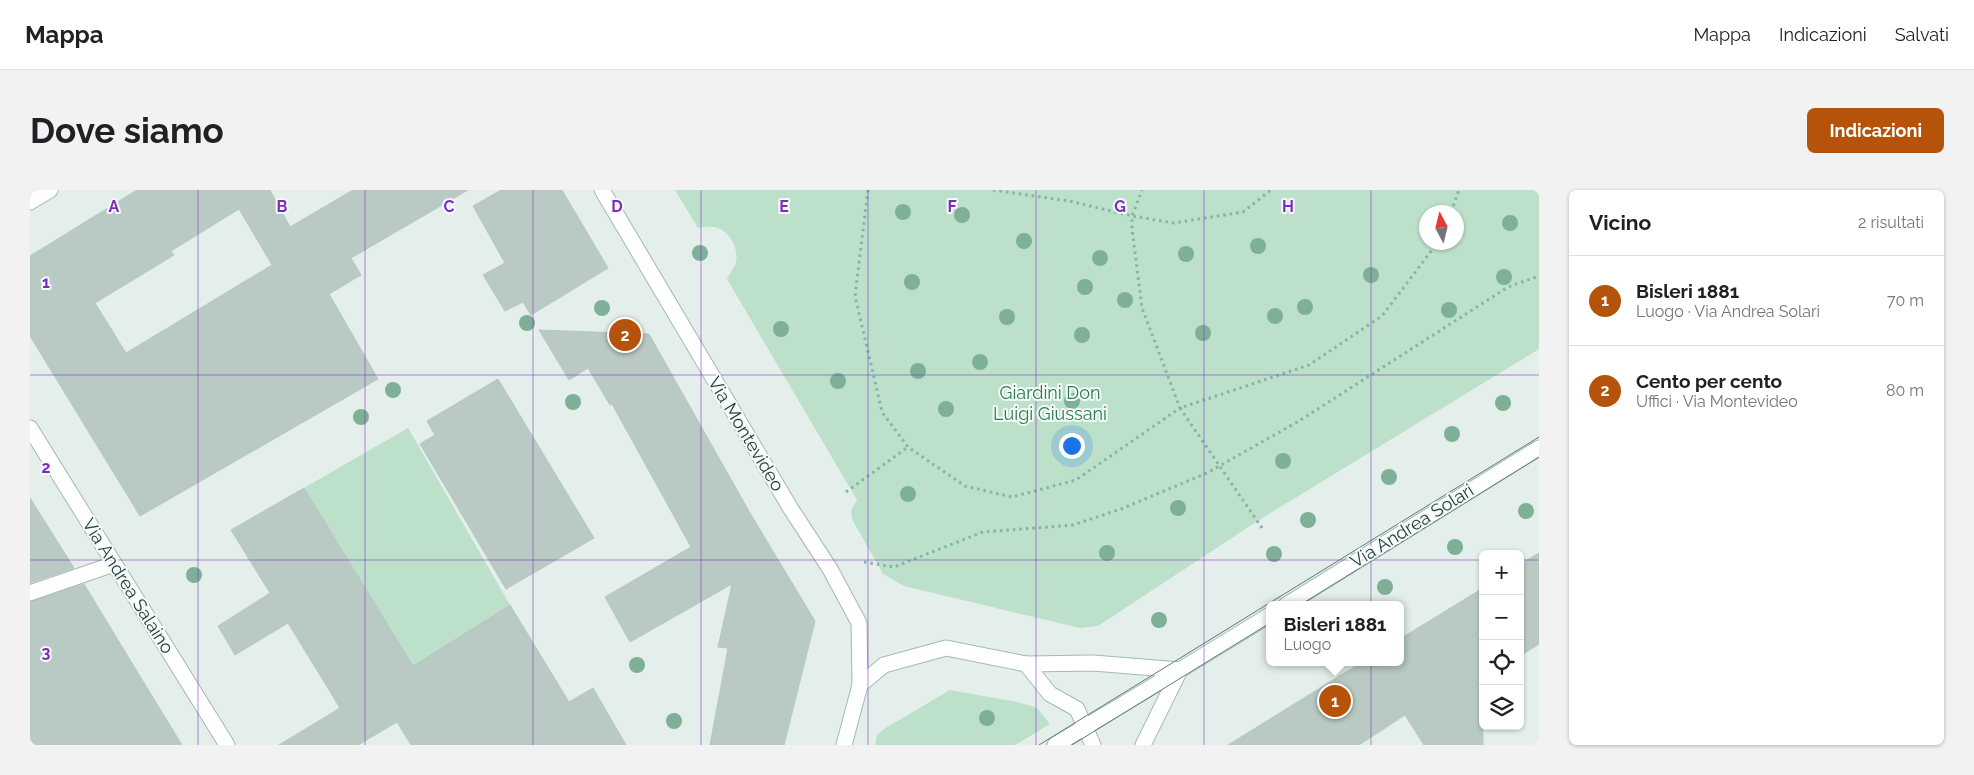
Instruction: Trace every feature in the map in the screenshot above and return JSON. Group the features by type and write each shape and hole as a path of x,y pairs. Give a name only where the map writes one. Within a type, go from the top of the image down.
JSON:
{"street":[{"path":"30,202 50,190"},
{"name":"Via Montevideo","path":"602,190 791,509 830,569 859,623 860,686"},
{"name":"Via Andrea Salaino","path":"30,428 227,745"},
{"name":"Via Andrea Solari","path":"1292,601 1539,448"},
{"path":"30,593 114,564"},
{"path":"1055,745 1266,617"},
{"path":"844,745 860,686 884,665 946,648 1026,664 1093,663 1180,670"},
{"path":"1026,664 1050,694 1077,709 1093,745"},
{"path":"1143,745 1180,670"}],"path":[{"path":"868,190 855,296 882,412 908,447 965,486 1012,497 1076,480 1180,408 1310,365 1382,316 1432,250"},
{"path":"993,190 1069,201 1132,216 1174,223 1243,212 1271,190"},
{"path":"1142,190 1132,216 1142,308 1180,408 1262,528"},
{"path":"1454,205 1459,190"},
{"path":"864,562 894,567 983,532 1073,525 1121,509 1220,467 1300,421 1508,288 1539,276"},
{"path":"846,492 908,447"}],"green space":[{"name":"Giardini Don Luigi Giussani","path":"675,190 1539,190 1539,349 1259,520 1098,626 1080,628 904,586 883,574 852,519 851,510 857,500 727,279 736,260 734,244 723,230 711,227 698,228"},
{"path":"408,428 510,605 413,666 304,488"},
{"path":"950,690 1017,702 1037,708 1050,724 1015,745 875,745 877,735 884,729"}],"building":[{"path":"137,190 270,190 290,227 353,190 468,190 351,258 361,275 329,294 378,379 140,516 30,336 30,256","holes":["239,209 272,265 126,353 95,303 174,255 171,251"]},
{"path":"501,190 562,190 608,268 531,315 523,302 505,311 483,275 505,263 473,206"},
{"path":"539,330 649,334 750,513 815,621 784,745 710,745 728,648 718,647 732,584 630,642 605,597 691,547 612,404 610,405 588,368 569,380"},
{"path":"498,379 594,538 506,589 420,444 435,435 427,421"},
{"path":"304,488 413,666 510,605 569,702 593,688 626,745 411,745 397,722 358,745 279,745 340,708 288,623 235,655 218,626 270,593 231,530"},
{"path":"30,498 74,568 30,583"},
{"path":"1539,553 1539,644 1524,653 1524,595 1524,562"},
{"path":"84,584 182,745 30,745 30,602"},
{"path":"1479,590 1479,730 1483,730 1483,745 1424,745 1405,715 1359,745 1228,745 1356,666 1404,666 1404,637"}],"tram line":[{"path":"1273,601 1539,437"},
{"path":"1306,601 1539,457"},
{"path":"1039,745 1266,605"},
{"path":"1072,745 1266,625"}],"place":[{"name":"Cento per cento","path":"625,335"},
{"name":"Bisleri 1881","path":"1335,701"}]}
